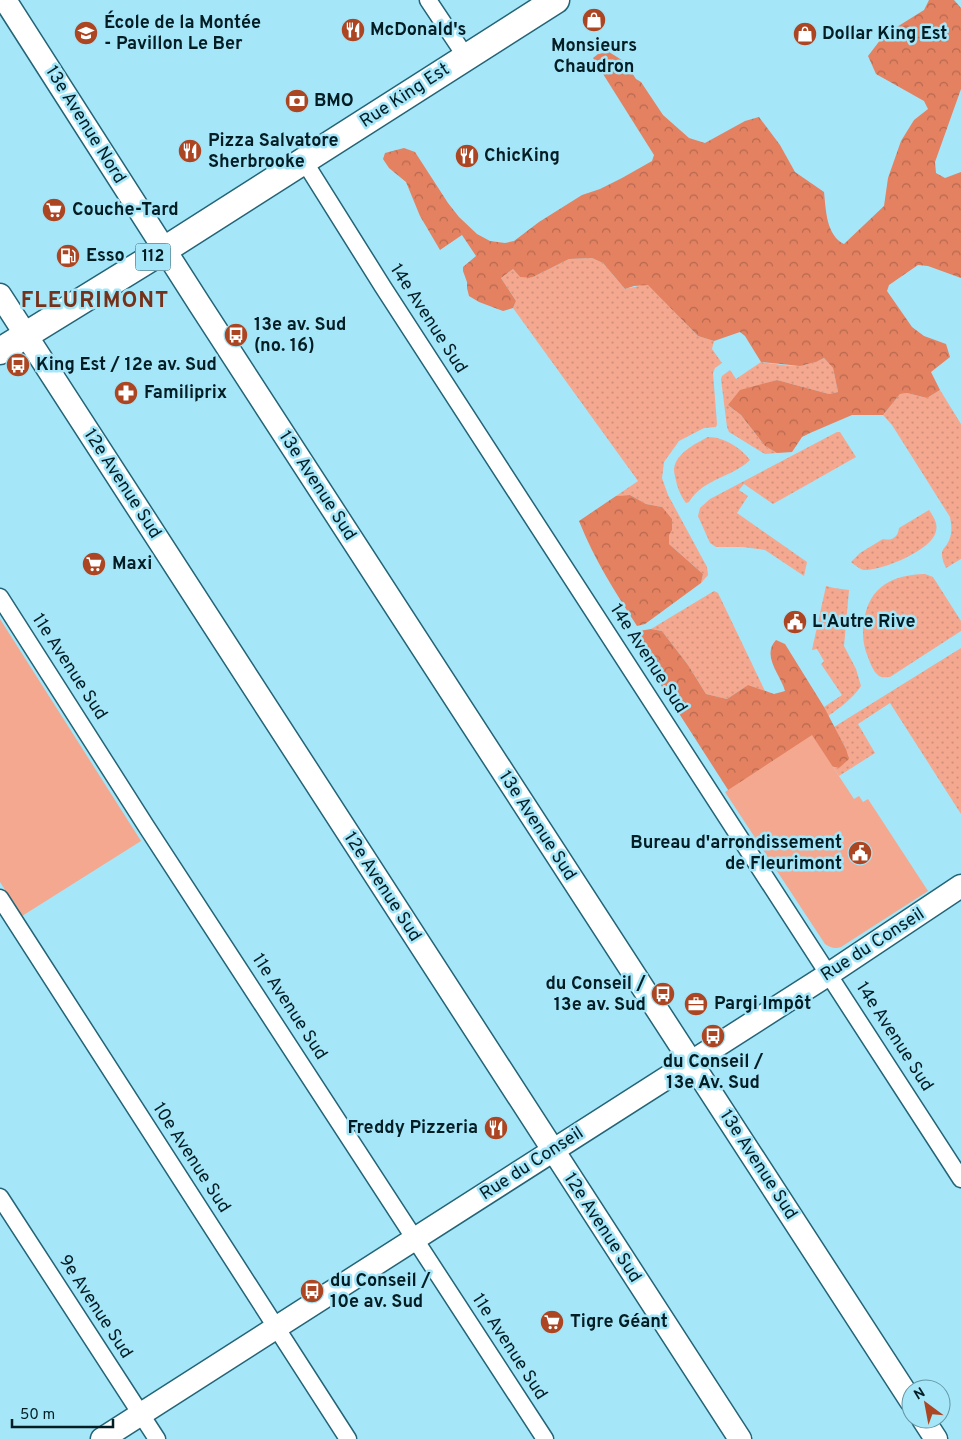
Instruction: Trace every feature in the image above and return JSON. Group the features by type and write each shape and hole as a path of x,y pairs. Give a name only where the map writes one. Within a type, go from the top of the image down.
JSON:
{"main road":[{"name":"13e Avenue Nord","path":"5,0 164,250"},
{"name":"Rue King Est","path":"0,351 164,250 556,0"},
{"name":"13e Avenue Sud","path":"164,250 901,1386"},
{"name":"12e Avenue Sud","path":"0,296 740,1439"},
{"name":"Rue du Conseil","path":"102,1439 829,974 961,886"}],"street":[{"path":"428,0 466,57"},
{"name":"14e Avenue Sud","path":"304,161 961,1179"},
{"name":"11e Avenue Sud","path":"0,597 545,1439"},
{"name":"10e Avenue Sud","path":"0,898 348,1439"},
{"name":"9e Avenue Sud","path":"0,1198 157,1439"}],"shaded area":[{"path":"592,258 603,263 625,289 648,284 698,336 714,341 712,349 722,363 715,368 713,373 716,427 704,428 679,441 664,462 662,478 668,495 707,567 708,575 701,583 703,574 669,544 669,535 662,507 646,504 630,495 616,496 638,481 513,308 516,301 501,278 513,269 520,277 529,278 569,259"},
{"path":"824,358 833,368 838,392 829,394 777,380 767,383 728,405 741,415 765,446 777,453 765,454 729,432 722,376 730,370 736,379 761,362 800,365 816,362"},
{"path":"940,390 961,424 961,559 946,568 942,552 951,534 950,517 892,425 883,415 900,394 907,393 927,398"},
{"path":"840,432 856,457 773,504 744,484 739,490 748,496 737,513 807,562 804,576 765,550 743,547 716,547 710,543 698,516 700,508 710,499"},
{"path":"708,437 714,437 732,444 750,460 735,471 702,488 686,503 677,485 674,471 676,463 682,454"},
{"path":"929,510 936,522 936,531 933,538 916,552 893,563 872,569 864,570 851,562 860,553 883,539 889,540 894,538 899,528"},
{"path":"925,574 933,577 961,621 961,631 890,677 880,677 873,668 866,652 863,636 864,621 871,599 877,591 893,580"},
{"path":"826,586 849,590 844,646 856,669 861,686 854,695 828,716 824,707 842,695 821,664 824,661 817,649 812,650"},
{"path":"714,591 718,593 765,691 748,685 727,699 706,694 688,665 662,631 651,629"},
{"path":"0,619 141,841 22,916 0,882"},
{"path":"961,648 961,814 890,703 858,724 875,753 839,776 833,767 839,768 846,749 834,727"},
{"path":"812,735 854,799 859,796 863,802 868,799 928,891 837,948 825,944 725,792"}],"green space":[{"path":"929,0 954,0 961,8 961,89 935,162 936,173 945,178 961,172 961,278 928,266 918,265 889,285 887,291 912,327 924,336 946,344 950,357 931,372 940,390 927,398 907,393 900,394 883,415 852,415 802,437 792,452 777,453 765,446 741,415 728,405 740,390 777,380 829,394 838,392 833,368 824,358 800,366 761,362 745,336 740,332 714,341 698,336 648,285 625,289 603,263 592,258 569,259 529,278 520,277 513,269 501,278 516,301 513,308 503,311 479,302 469,296 463,271 463,267 476,256 462,235 440,250 420,216 406,182 389,168 383,159 385,153 404,148 415,152 448,203 459,217 477,234 490,241 505,243 514,241 539,222 582,195 600,189 652,161 654,155 593,58 598,54 609,52 625,62 663,115 689,138 705,143 745,121 759,117 780,145 795,172 824,192 826,214 830,228 838,240 844,244 884,206 888,178 901,141 914,120 928,109 924,101 876,74 868,56 884,35 924,10"},
{"path":"630,495 646,504 662,507 672,519 669,544 703,574 701,583 645,624 637,626 598,562 579,521 616,496"},
{"path":"651,629 662,631 688,665 706,694 727,699 748,685 774,694 785,691 773,666 771,652 776,640 785,644 824,707 846,749 849,759 839,768 825,765 748,821 637,648 634,641 639,631"}],"place":[{"name":"Monsieurs Chaudron","path":"594,20"},
{"name":"McDonald's","path":"353,30"},
{"name":"École de la Montée - Pavillon Le Ber","path":"86,33"},
{"name":"Dollar King Est","path":"805,34"},
{"name":"BMO","path":"297,101"},
{"name":"Pizza Salvatore Sherbrooke","path":"190,151"},
{"name":"ChicKing","path":"467,156"},
{"name":"Couche-Tard","path":"54,210"},
{"name":"Esso","path":"68,256"},
{"name":"13e av. Sud (no. 16)","path":"236,335"},
{"name":"King Est / 12e av. Sud","path":"18,365"},
{"name":"Familiprix","path":"126,393"},
{"name":"Maxi","path":"94,564"},
{"name":"L'Autre Rive","path":"795,622"},
{"name":"Bureau d'arrondissement de Fleurimont","path":"860,853"},
{"name":"du Conseil / 13e av. Sud","path":"663,994"},
{"name":"Pargi Impôt","path":"696,1004"},
{"name":"du Conseil / 13e Av. Sud","path":"713,1036"},
{"name":"Freddy Pizzeria","path":"496,1128"},
{"name":"du Conseil / 10e av. Sud","path":"312,1291"},
{"name":"Tigre Géant","path":"552,1322"}],"district":[{"name":"FLEURIMONT","path":"95,301"}]}
